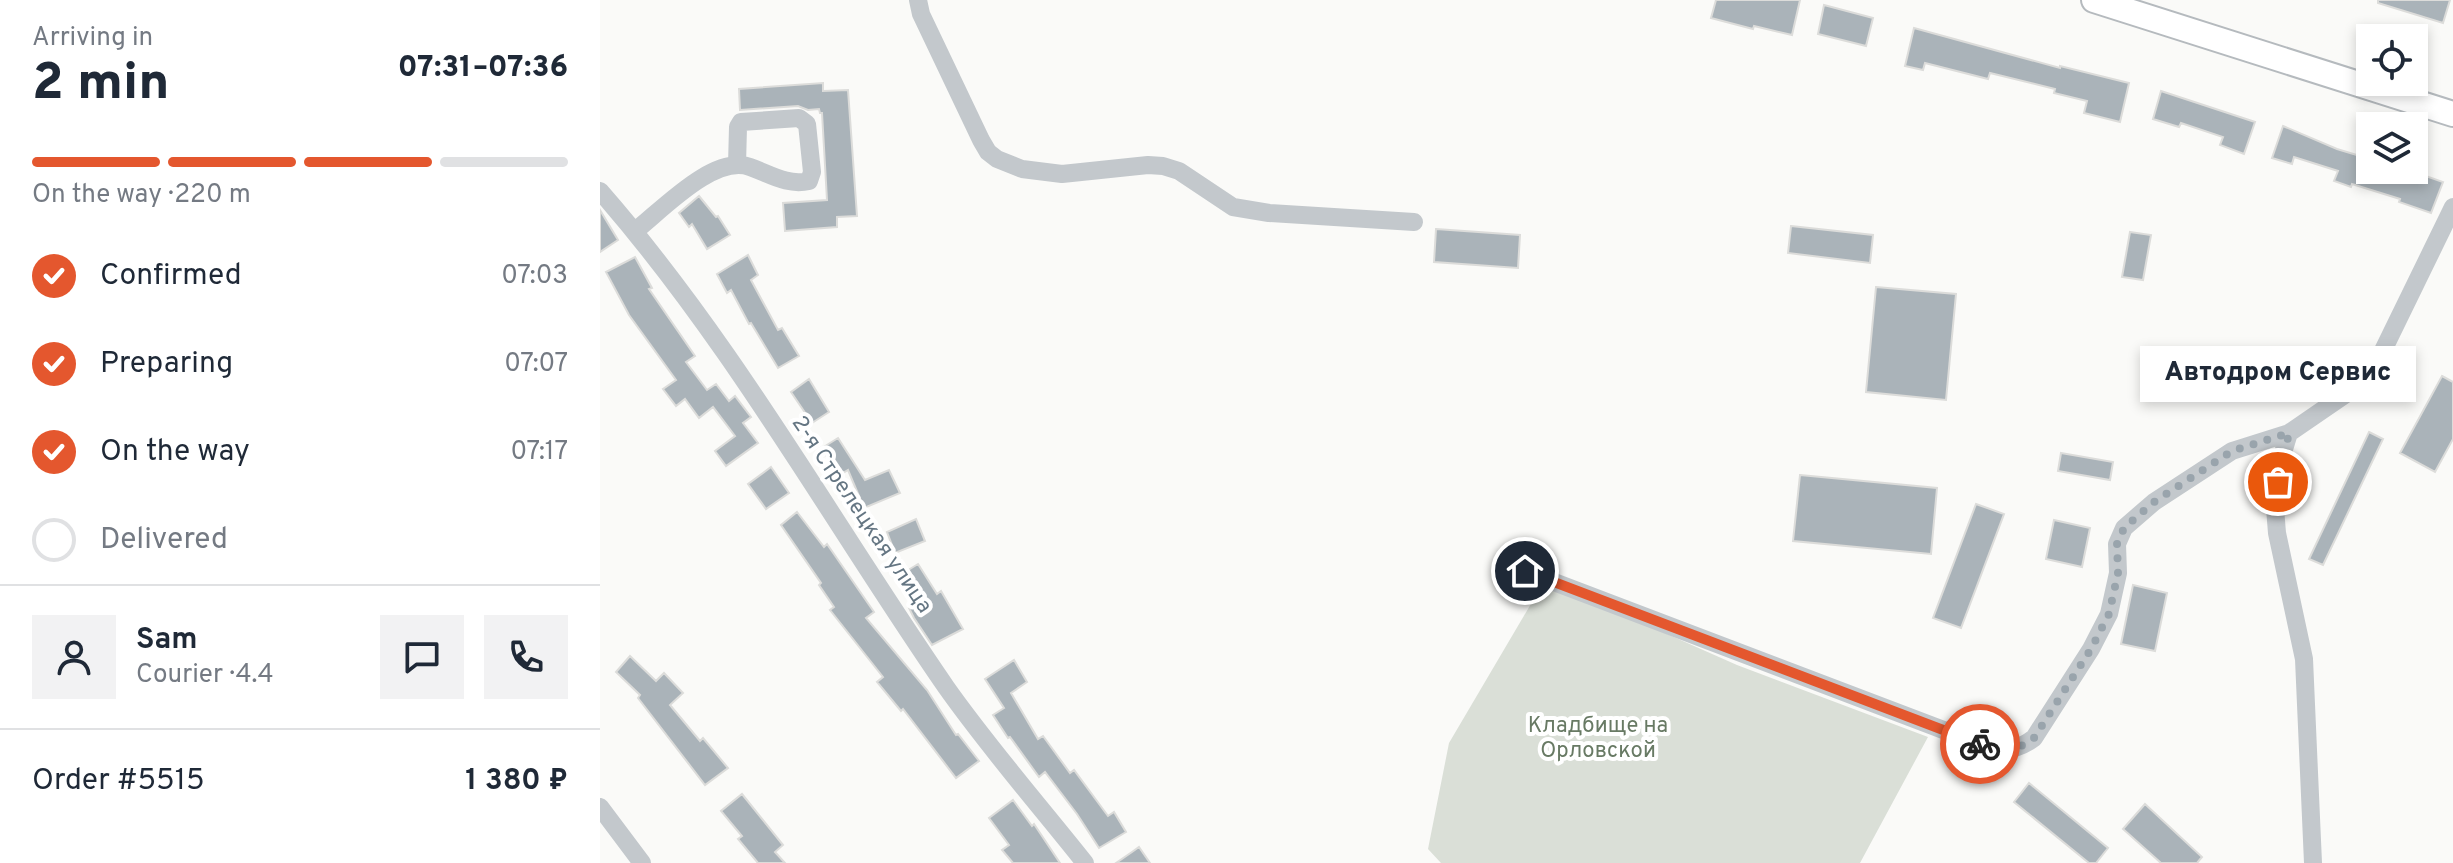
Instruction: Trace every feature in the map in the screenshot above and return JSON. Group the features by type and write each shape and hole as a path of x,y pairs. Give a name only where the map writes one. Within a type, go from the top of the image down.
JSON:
{"main road":[{"path":"2094,0 2453,114"}],"street":[{"path":"918,0 921,14 981,140 988,152 1006,164 1062,174 1163,166 1179,171 1233,207 1269,213 1414,222"},
{"path":"635,231 705,175 737,165 751,167 782,181 809,181 812,172 807,124 799,118 741,122 738,127 737,165"},
{"name":"2-я Стрелецкая улица","path":"600,191 635,231 724,353 948,690 1085,863"},
{"path":"1525,571 1996,750 2008,751 2026,744 2034,738 2101,632 2115,593 2119,563 2117,544 2124,528 2154,502 2232,451 2289,433 2359,385 2375,367 2453,207"},
{"path":"2289,433 2282,456 2275,508 2277,533 2304,659 2313,863"},
{"path":"600,807 642,863"},
{"path":"2304,863 2305,848 2311,839"}],"green space":[{"name":"Кладбище на Орловской","path":"1545,580 1737,665 1928,737 1860,863 1441,863 1428,849 1449,743"}],"building":[{"path":"1716,0 1800,0 1792,35 1711,18"},
{"path":"2378,0 2450,0 2443,23 2378,3"},
{"path":"1824,5 1873,18 1866,46 1818,34"},
{"path":"1914,28 2060,68 2129,83 2120,122 2084,113 2087,101 2054,93 2055,89 1990,73 1988,79 1925,63 1923,70 1905,66"},
{"path":"823,83 823,91 848,90 857,216 837,217 837,227 785,231 783,203 827,200 822,113 819,109 808,110 798,106 740,110 739,89"},
{"path":"2161,91 2255,122 2244,154 2220,145 2223,137 2181,123 2179,127 2153,119"},
{"path":"2283,126 2356,155 2356,184 2428,184 2428,177 2443,182 2431,213 2399,202 2400,199 2334,181 2338,171 2294,157 2292,164 2272,158"},
{"path":"699,196 718,216 730,235 707,249 692,224 689,227 679,213"},
{"path":"600,210 618,240 600,252"},
{"path":"1791,226 1873,235 1870,263 1788,253"},
{"path":"1436,229 1520,235 1518,268 1434,262"},
{"path":"2130,232 2151,235 2143,280 2122,277"},
{"path":"748,255 758,275 751,280 778,330 782,328 799,356 778,368 731,290 727,293 717,274"},
{"path":"635,257 652,288 649,289 695,356 686,362 707,390 716,384 729,401 735,396 751,417 743,423 758,443 726,466 715,451 735,436 713,407 699,418 685,399 676,406 663,389 676,380 629,315 606,272"},
{"path":"1876,287 1956,294 1946,400 1866,392"},
{"path":"2442,376 2453,382 2453,439 2435,472 2400,453"},
{"path":"809,379 829,412 812,423 791,392"},
{"path":"2369,432 2383,439 2323,565 2309,559"},
{"path":"838,438 865,480 889,470 900,493 864,508 848,470 838,476 822,448"},
{"path":"2061,453 2113,462 2110,480 2058,471"},
{"path":"771,467 789,493 766,509 748,484"},
{"path":"1800,475 1937,488 1931,554 1793,541"},
{"path":"1976,504 2004,514 1961,628 1933,618"},
{"path":"797,512 824,547 827,544 874,612 866,618 927,690 956,735 979,761 956,778 903,709 901,711 877,682 883,677 830,610 834,607 819,585 821,583 781,525"},
{"path":"916,519 925,541 895,553 887,532"},
{"path":"2054,520 2090,528 2082,567 2046,559"},
{"path":"918,564 937,594 941,591 963,629 932,645 914,618 909,608 914,605 897,577"},
{"path":"2133,585 2167,593 2155,651 2121,644"},
{"path":"630,656 656,681 664,673 683,693 670,705 728,768 705,785 638,698 640,695 616,672"},
{"path":"1014,660 1027,682 1011,693 1038,739 1043,736 1070,773 1074,770 1108,816 1114,812 1126,832 1099,848 1045,772 1039,777 993,715 1004,708 985,679"},
{"path":"2029,783 2108,848 2096,863 2089,863 2014,802"},
{"path":"742,794 783,845 775,852 785,863 758,863 738,839 742,836 721,811"},
{"path":"1013,800 1032,826 1034,824 1060,863 1013,863 1002,850 1009,845 989,818"},
{"path":"2145,804 2202,857 2197,863 2161,863 2123,829"},
{"path":"1139,847 1150,863 1116,863 1132,852"}],"way so far":[{"path":"1980,744 2008,751 2034,738 2101,632 2115,593 2119,536 2131,521 2154,502 2232,451 2265,438 2289,433 2278,482"}],"place":[{"name":"Автодром Сервис","path":"2278,482"}],"route":[{"path":"1525,571 1980,744"}]}
